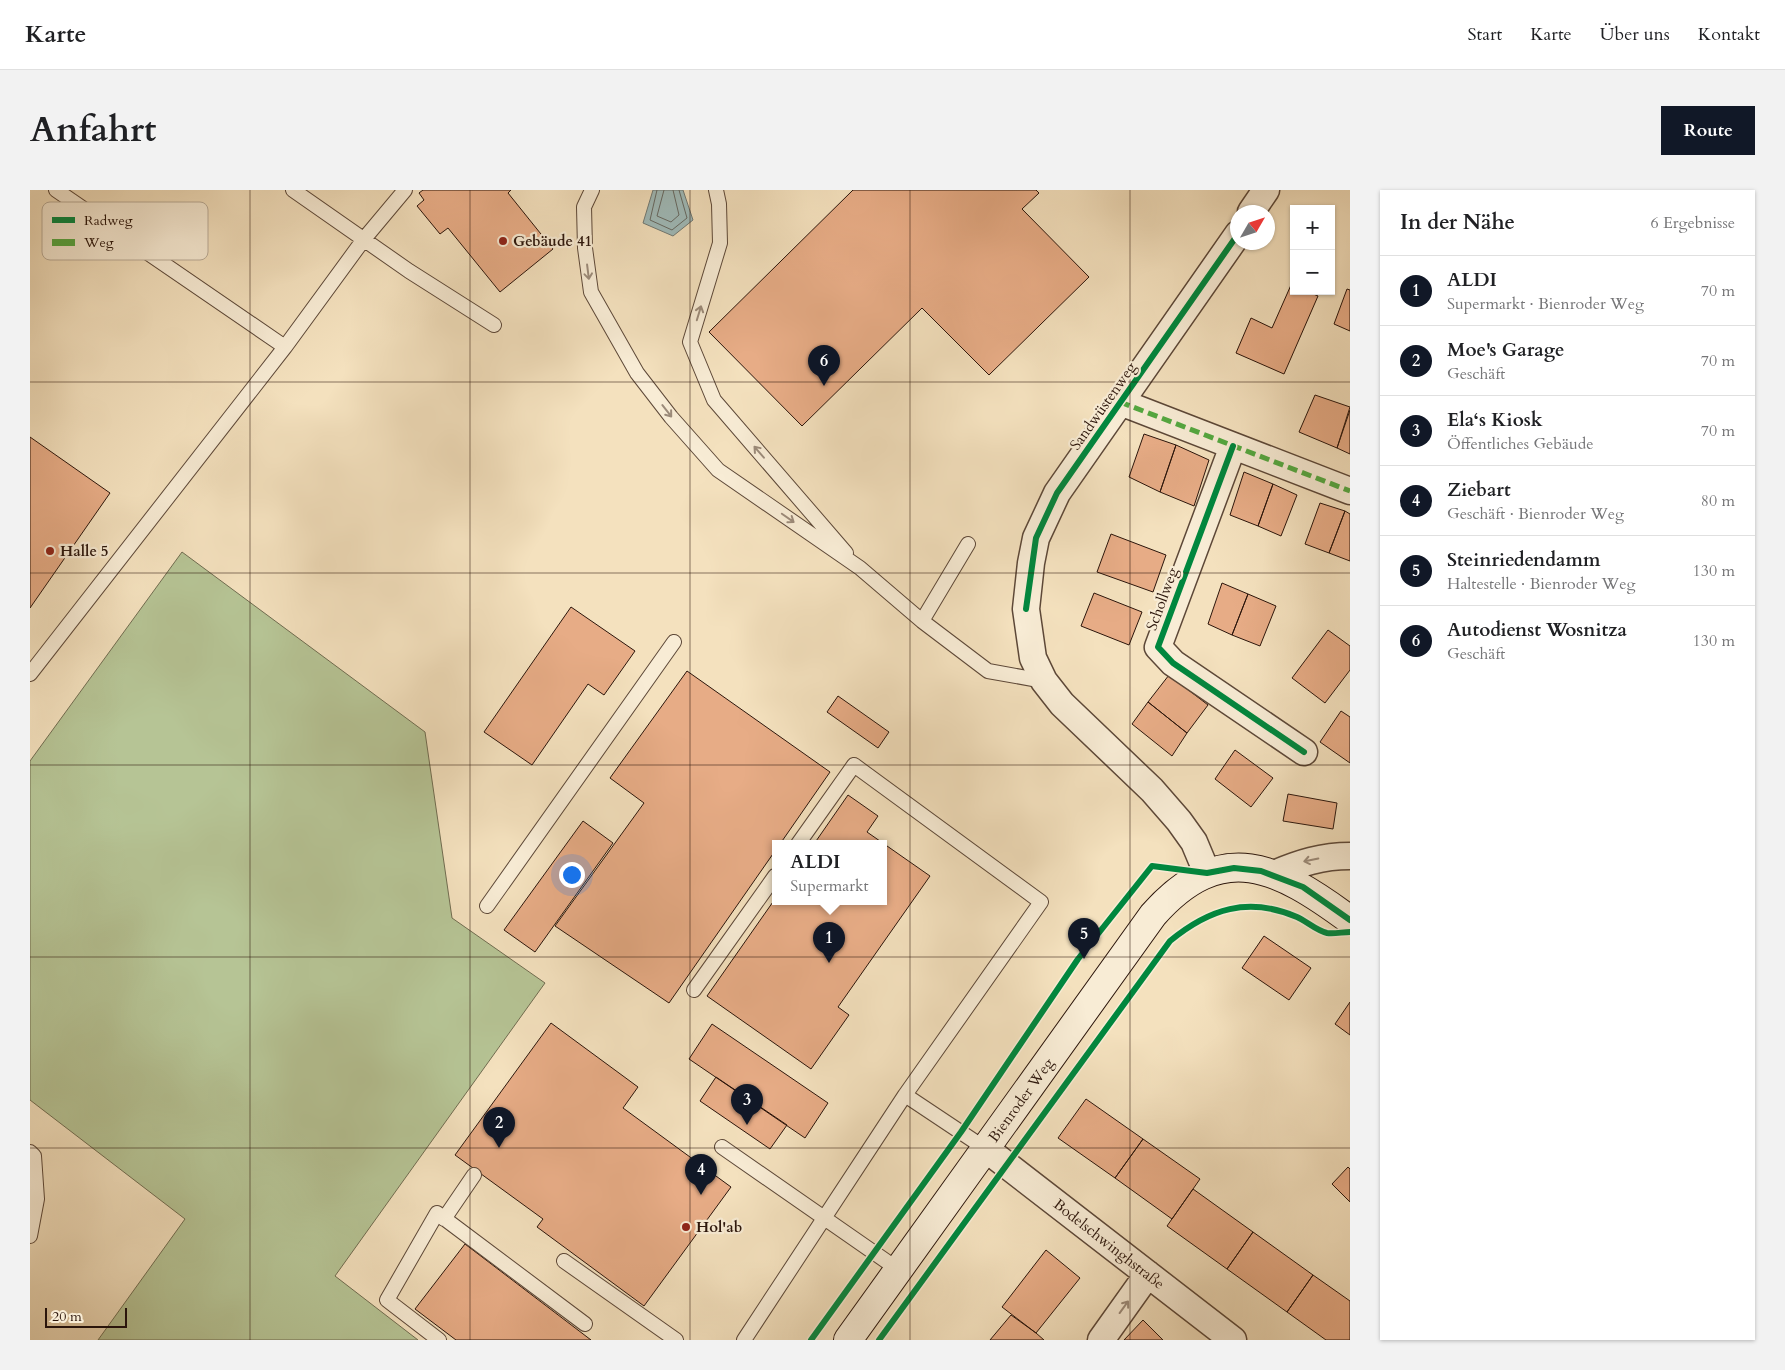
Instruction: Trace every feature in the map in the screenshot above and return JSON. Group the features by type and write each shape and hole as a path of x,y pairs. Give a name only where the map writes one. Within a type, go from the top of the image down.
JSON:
{"main road":[{"name":"Bienroder Weg","path":"848,1340 1153,915 1182,886 1207,873 1234,868 1274,874 1302,887 1350,920"}],"street":[{"path":"1256,205 1266,190"},
{"name":"Sandwüstenweg","path":"1207,873 1194,842 1179,821 1152,790 1062,704 1044,681 1033,658 1026,609 1036,538 1057,494 1230,246"},
{"path":"1120,402 1350,491"},
{"name":"Schollweg","path":"1233,446 1158,647 1173,662 1304,752"},
{"path":"1274,874 1301,862 1330,856 1350,856"},
{"name":"Bodelschwinghstraße","path":"986,1149 1233,1340"},
{"path":"1101,1340 1148,1274"}],"lane":[{"path":"56,190 74,202"},
{"path":"293,190 409,271 494,325"},
{"path":"30,674 285,347 364,239 405,190"},
{"path":"592,190 584,207 585,248 591,292 637,373 671,417 718,470 860,568 922,621 988,671 1044,681"},
{"path":"716,190 719,204 720,243 690,342 714,400 860,568"},
{"path":"158,260 285,347"},
{"path":"922,621 968,544"},
{"path":"487,906 674,642"},
{"path":"744,1340 905,1095 1041,902 854,765 801,840"},
{"path":"694,990 772,880"},
{"path":"905,1095 986,1149"},
{"path":"722,1147 899,1270"},
{"path":"30,1152 34,1156 37,1199 30,1236"},
{"path":"444,1219 474,1175"},
{"path":"439,1340 387,1300 437,1213 585,1324"},
{"path":"564,1261 676,1340"}],"green space":[{"path":"182,552 425,732 452,918 545,983 335,1276 418,1340 98,1340 185,1219 30,1100 30,761"}],"water":[{"path":"653,190 683,190 693,220 673,236 643,223"}],"building":[{"name":"Gebäude 41","path":"423,190 511,190 508,193 553,249 500,292 448,228 440,234 417,206 424,200 419,193"},
{"path":"853,190 1036,190 1039,193 1022,209 1089,277 989,375 922,308 802,426 709,332"},
{"path":"1290,287 1290,295 1318,296 1284,374 1236,353 1251,318 1272,328"},
{"path":"1347,289 1350,290 1350,331 1334,324"},
{"path":"1315,395 1350,407 1337,448 1299,432"},
{"path":"1350,410 1350,454 1337,448"},
{"path":"1144,434 1176,445 1160,492 1129,477"},
{"name":"Halle 5","path":"30,437 110,493 30,608"},
{"path":"1176,445 1209,460 1194,506 1160,492"},
{"path":"1244,472 1273,484 1258,526 1230,515"},
{"path":"1273,484 1297,495 1281,536 1258,526"},
{"path":"1320,503 1345,511 1329,553 1305,544"},
{"path":"1345,511 1350,514 1350,561 1329,553"},
{"path":"1111,534 1166,555 1153,592 1097,572"},
{"path":"1222,583 1248,594 1232,635 1208,624"},
{"path":"1094,593 1142,612 1129,645 1081,626"},
{"path":"1248,594 1276,606 1260,646 1232,635"},
{"path":"571,607 635,651 604,695 588,684 532,765 484,732"},
{"path":"1328,630 1350,646 1350,670 1325,703 1292,678"},
{"path":"687,671 830,772 783,840 772,840 772,855 669,1003 555,926 644,803 610,778"},
{"path":"1169,675 1208,705 1187,733 1148,702"},
{"path":"838,696 889,732 878,748 827,712"},
{"path":"1148,702 1187,733 1172,756 1132,724"},
{"path":"1341,711 1350,717 1350,763 1320,742"},
{"path":"1235,750 1273,778 1251,807 1215,779"},
{"path":"1288,794 1337,803 1333,829 1283,821"},
{"path":"848,795 878,816 867,832 878,840 817,840"},
{"path":"583,821 613,843 535,952 504,930"},
{"path":"887,846 930,876 838,1007 849,1015 811,1069 707,996 772,903 772,905 887,905"},
{"path":"1264,936 1311,968 1289,1000 1242,968"},
{"path":"1350,1002 1350,1035 1335,1024"},
{"path":"551,1023 638,1087 623,1108 731,1187 644,1306 537,1227 543,1219 455,1155"},
{"path":"712,1024 828,1103 805,1138 689,1059"},
{"path":"716,1077 787,1125 770,1149 700,1101"},
{"path":"1086,1099 1143,1139 1115,1178 1058,1138"},
{"path":"1143,1139 1200,1179 1172,1219 1115,1178"},
{"path":"1348,1167 1350,1169 1350,1202 1332,1184"},
{"path":"1193,1189 1253,1232 1227,1269 1167,1226"},
{"path":"1253,1232 1313,1275 1287,1312 1227,1269"},
{"path":"465,1244 591,1340 456,1340 415,1309"},
{"path":"1046,1250 1080,1278 1036,1333 1002,1307"},
{"path":"1313,1275 1350,1301 1350,1340 1326,1340 1287,1312"},
{"path":"1011,1315 1036,1333 1044,1340 990,1340"},
{"path":"1143,1320 1163,1340 1124,1340"}],"marked path":[{"path":"1120,402 1350,491"}],"cycle path":[{"path":"1026,609 1036,538 1057,493 1230,245"},
{"path":"1233,446 1158,647 1173,663 1304,752"},
{"path":"811,1340 961,1132 1078,959 1152,866 1207,873 1234,868 1261,871 1303,887 1350,920"},
{"path":"879,1340 1170,941 1199,921 1214,914 1246,907 1262,907 1279,911 1297,917 1327,933 1350,932"}],"place":[{"name":"Gebäude 41","path":"503,241"},
{"name":"Autodienst Wosnitza","path":"824,386"},
{"name":"Halle 5","path":"50,551"},
{"name":"Steinriedendamm","path":"1084,959"},
{"name":"ALDI","path":"829,963"},
{"name":"Ela‘s Kiosk","path":"747,1125"},
{"name":"Moe's Garage","path":"499,1148"},
{"name":"Ziebart","path":"701,1195"},
{"name":"Hol'ab","path":"686,1227"}]}
